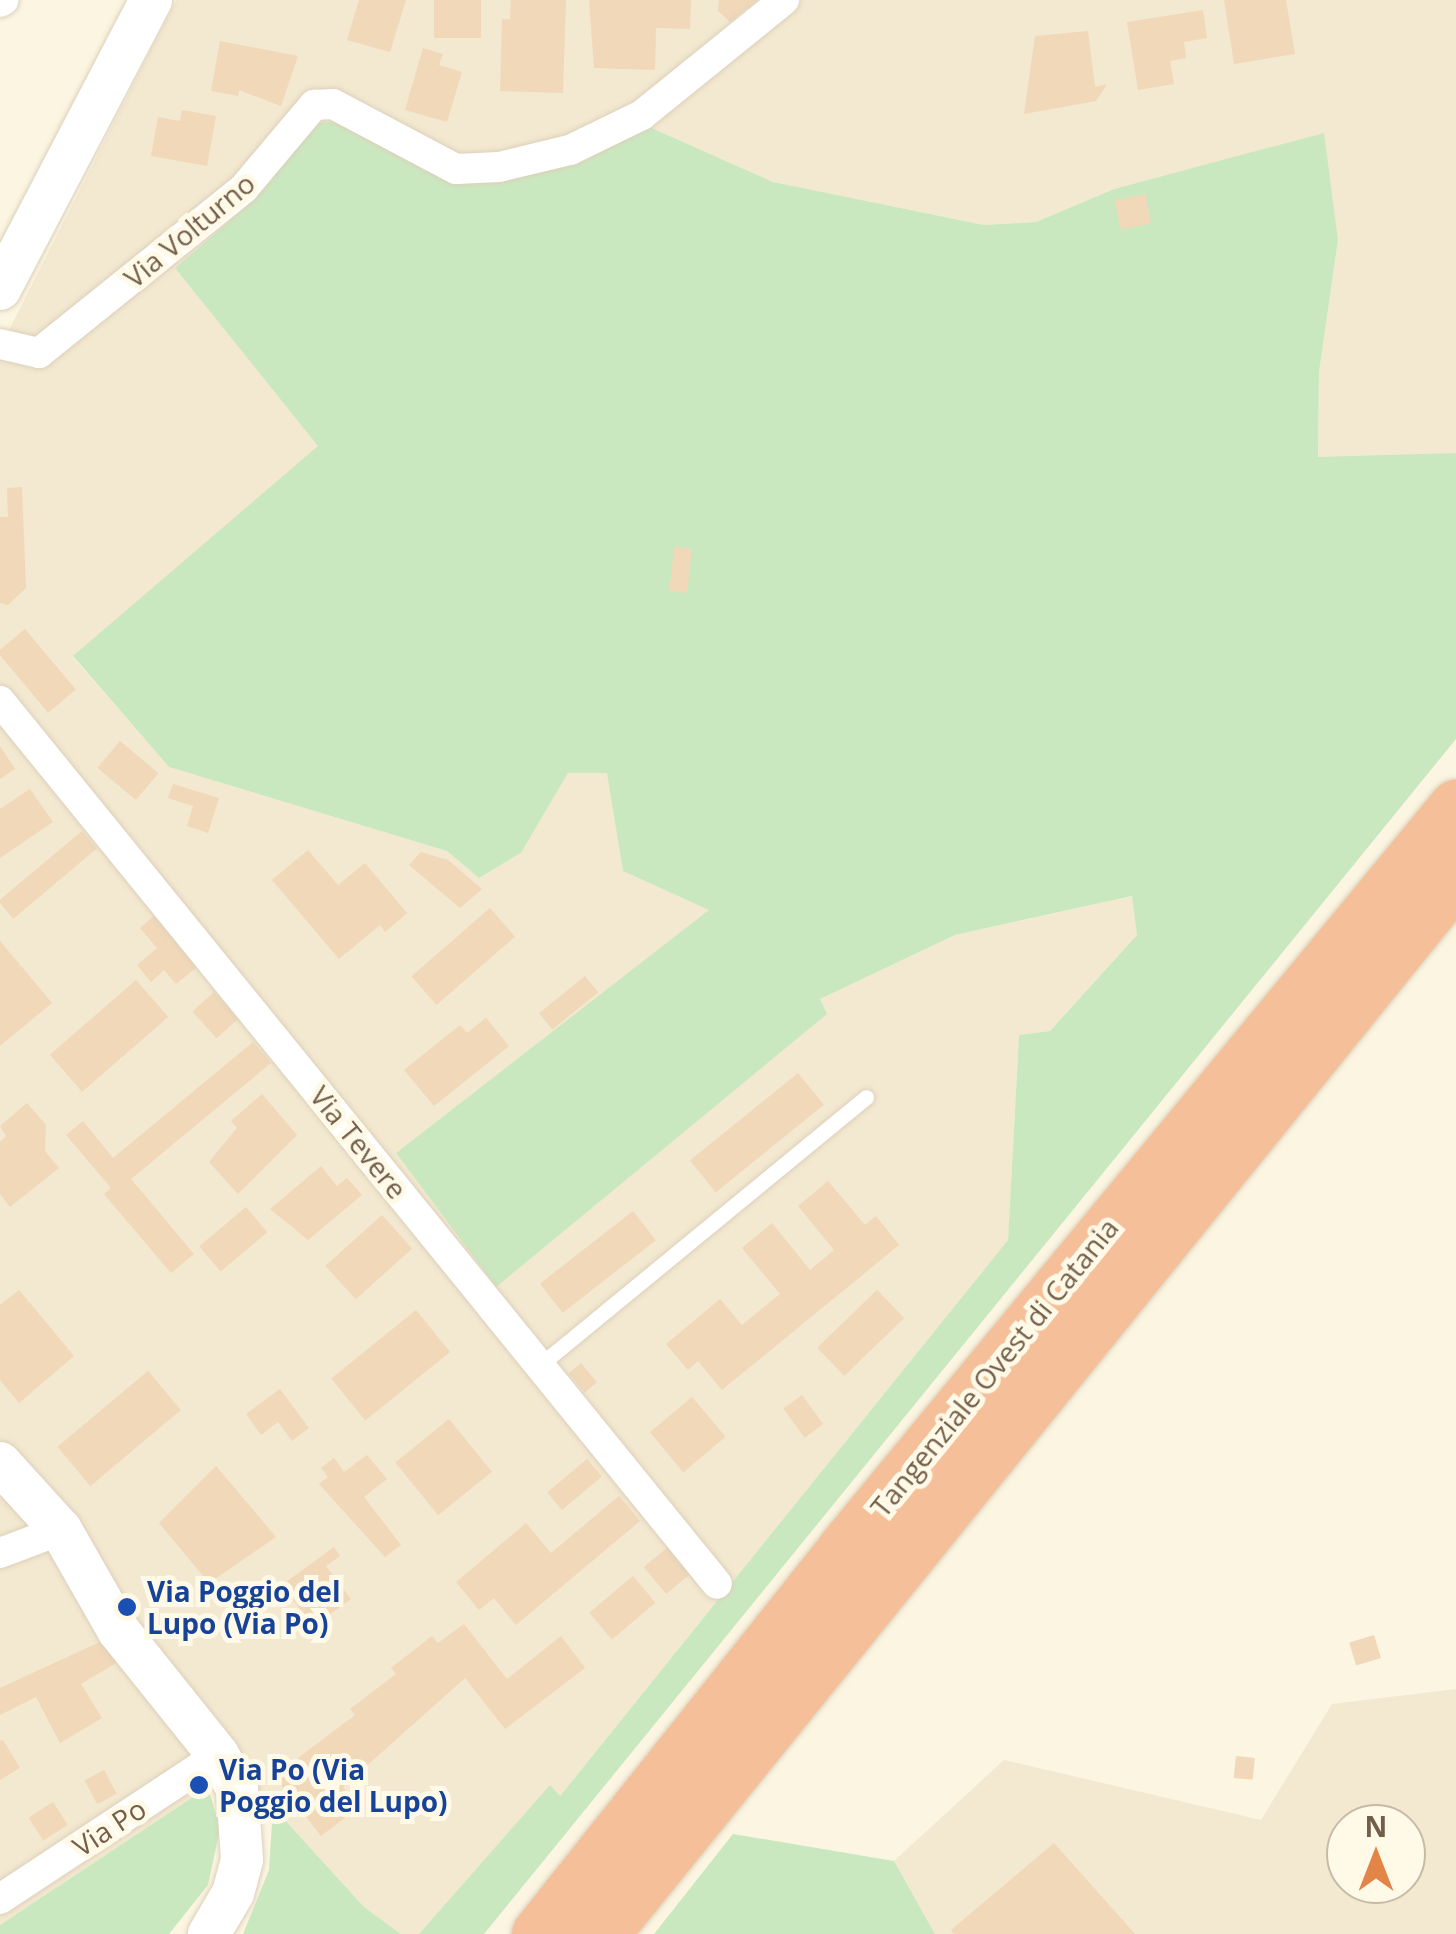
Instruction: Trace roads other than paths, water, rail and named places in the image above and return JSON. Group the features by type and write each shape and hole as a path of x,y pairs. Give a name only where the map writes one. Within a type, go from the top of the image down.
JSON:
{"highway":[{"name":"Tangenziale Ovest di Catania","path":"539,1934 844,1550 1456,806"},
{"name":"Tangenziale Ovest di Catania","path":"601,1934 1456,876"}],"street":[{"path":"0,289 151,0"},
{"name":"Via Volturno","path":"0,344 39,353 244,188 314,105 333,104 456,168 499,166 570,150 642,115 784,0"},
{"name":"Via Tevere","path":"0,701 717,1584"},
{"path":"0,1462 61,1530 118,1630 218,1755 237,1788 242,1860 209,1934"},
{"path":"0,1553 61,1530"},
{"name":"Via Po","path":"0,1899 218,1755"}],"lane":[{"path":"540,1366 866,1097"}],"place":[{"name":"Via Poggio del Lupo (Via Po)","path":"127,1607"},
{"name":"Via Po (Via Poggio del Lupo)","path":"199,1785"}]}
